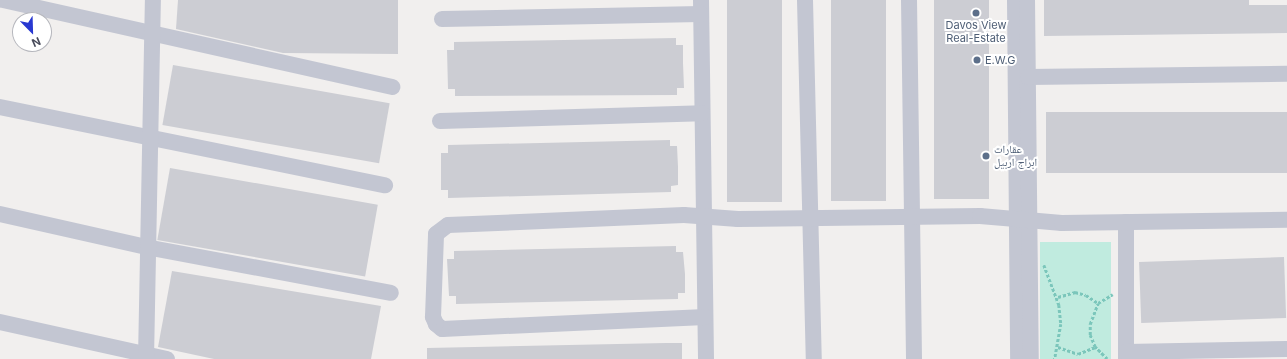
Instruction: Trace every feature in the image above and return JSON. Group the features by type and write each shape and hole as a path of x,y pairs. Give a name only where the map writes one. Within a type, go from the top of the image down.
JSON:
{"street":[{"path":"3,0 392,87"},
{"path":"146,357 146,247 153,0"},
{"path":"805,0 814,359"},
{"path":"909,0 914,359"},
{"path":"1015,0 1022,219 1029,255 1031,359"},
{"path":"1018,359 1028,77 1028,0"},
{"path":"442,19 700,7 706,359"},
{"path":"1028,77 1287,74"},
{"path":"0,107 385,184"},
{"path":"440,121 702,113"},
{"path":"0,214 146,247 391,293"},
{"path":"705,317 446,330 436,324 433,316 435,239 443,227 667,215 738,219 911,215 980,216 1062,223 1287,220"},
{"path":"1126,222 1126,356 1287,349"},
{"path":"0,322 146,357 168,359"}],"path":[{"path":"1029,255 1037,259 1047,269 1058,297 1061,324 1055,359"},
{"path":"1058,297 1075,292 1086,295 1098,303"},
{"path":"1107,359 1095,346 1090,335 1090,324 1098,303 1107,296 1126,293"},
{"path":"1058,347 1078,354 1095,346"}],"green space":[{"path":"1040,242 1111,242 1111,359 1040,359"}],"building":[{"path":"178,0 398,0 398,54 283,53 176,29"},
{"path":"727,0 782,0 782,202 727,202"},
{"path":"831,0 886,0 886,201 831,201"},
{"path":"934,0 989,0 989,199 934,199"},
{"path":"1044,0 1249,0 1249,5 1287,5 1287,33 1044,36"},
{"path":"676,38 676,45 683,45 684,88 677,88 677,95 455,96 455,89 448,89 447,50 454,50 454,42"},
{"path":"173,65 390,103 379,163 162,125"},
{"path":"1046,112 1287,112 1287,173 1046,173"},
{"path":"670,140 670,146 677,146 678,167 678,185 671,186 671,192 448,198 448,190 441,190 441,153 448,153 448,145"},
{"path":"170,168 378,205 365,277 157,240"},
{"path":"676,246 676,252 683,252 685,274 685,293 678,293 678,299 456,304 456,296 449,296 447,259 454,259 454,251"},
{"path":"1284,257 1286,318 1141,323 1139,262"},
{"path":"172,271 381,306 371,359 214,359 158,347"},
{"path":"682,343 682,359 427,359 427,348"}],"place":[{"name":"Davos View Real-Estate","path":"976,13"},
{"name":"E.W.G","path":"977,60"},
{"name":"عقارات ابراج اربیل","path":"986,156"}]}
